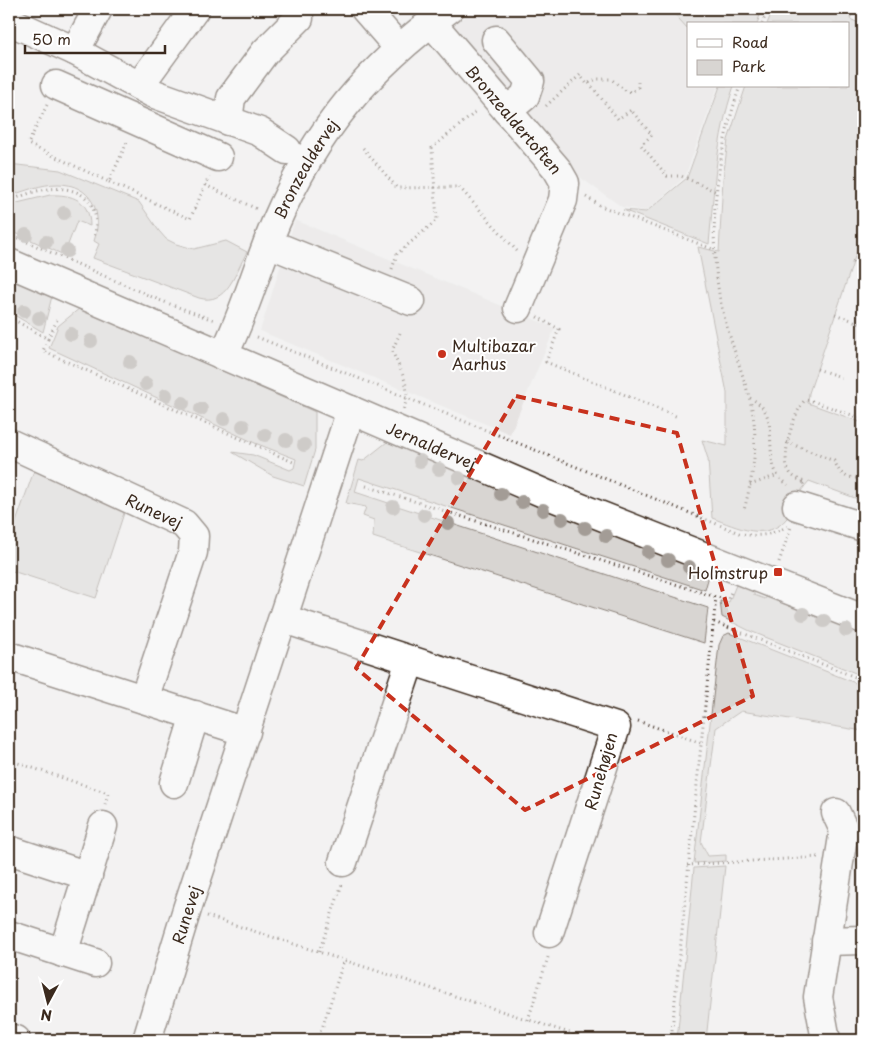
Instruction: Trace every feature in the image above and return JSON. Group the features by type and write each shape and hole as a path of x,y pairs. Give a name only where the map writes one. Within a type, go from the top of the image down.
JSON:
{"street":[{"path":"9,21 14,9"},
{"path":"75,51 98,9"},
{"path":"136,122 145,90 195,9"},
{"path":"365,9 398,47"},
{"name":"Bronzealdervej","path":"222,356 236,329 273,231 303,165 351,96 398,47 440,15"},
{"name":"Bronzealdertoften","path":"440,15 501,103 557,169 565,183 562,200 518,308"},
{"path":"228,121 231,98 265,52 299,18"},
{"name":"Bronzealdervej","path":"9,21 75,51 145,90 260,132 287,150"},
{"path":"496,40 530,81 525,96 501,103"},
{"path":"56,85 218,158"},
{"path":"273,231 384,290 412,301"},
{"name":"Jernaldervej","path":"9,263 222,356 548,494 771,583 861,613"},
{"name":"Runevej","path":"147,1040 187,910 284,620 351,410"},
{"name":"Runevej","path":"9,443 184,524 194,536 193,552 144,698"},
{"path":"795,508 863,527"},
{"name":"Runehøjen","path":"284,620 616,727 549,933"},
{"path":"9,656 246,732"},
{"path":"343,862 410,661"},
{"path":"174,783 195,715"},
{"path":"826,1040 818,997 844,830 836,813"},
{"path":"63,952 103,826"},
{"path":"9,850 88,876"},
{"path":"9,935 95,963"},
{"path":"826,941 863,940"},
{"path":"9,1038 16,1040"}],"path":[{"path":"763,22 768,9"},
{"path":"528,88 544,107 580,75 587,84 589,83 618,119 631,110 652,135 641,145 667,176 680,176 717,192"},
{"path":"589,83 602,78 611,79 626,91 632,92 638,87 638,82"},
{"path":"56,85 28,144 190,219 218,158"},
{"path":"739,88 725,134 717,192 715,250 722,307 730,340 750,398 755,446 750,485 744,510"},
{"path":"384,290 397,254 437,220 432,148 501,103"},
{"path":"110,182 136,122"},
{"path":"363,148 397,188 459,187 514,249 537,262"},
{"path":"565,183 601,206 715,250"},
{"path":"205,185 273,231"},
{"path":"9,201 45,189 78,192 91,203 95,211 97,220 94,238"},
{"path":"9,234 159,300 236,329 739,533 755,537 770,536 795,508"},
{"path":"852,262 863,266"},
{"path":"518,308 559,329 546,362 678,416"},
{"path":"835,314 862,324"},
{"path":"9,317 48,340"},
{"path":"57,320 43,351 293,462"},
{"path":"395,429 408,399 408,389 392,351 400,333"},
{"path":"817,369 844,378"},
{"path":"750,398 765,408 769,419 772,462 795,508"},
{"path":"771,583 805,482 796,478 788,471 786,461 787,442 800,405 805,400 863,419"},
{"path":"787,442 834,461 840,472 847,477 856,478 863,474"},
{"path":"750,485 778,476"},
{"path":"366,486 716,597 687,865 671,1040"},
{"path":"714,622 863,680"},
{"path":"616,727 622,729 626,717 701,743"},
{"path":"9,760 108,793 98,826 103,826"},
{"path":"687,865 841,856"},
{"path":"319,952 348,864 343,862"},
{"path":"187,910 591,1040"},
{"path":"528,1020 555,934 549,933"},
{"path":"326,1040 319,1038 344,960"},
{"path":"570,1040 572,1034"}],"highlighted area":[{"path":"516,396 677,433 753,696 525,810 356,668"}],"shaded area":[{"path":"474,9 672,9 687,28 687,88 717,88 685,177 646,211 622,207 581,178 454,25"},
{"path":"295,220 555,328 510,434 260,331"}],"green space":[{"path":"670,9 762,9 758,22 687,22 687,28"},
{"path":"773,9 854,9 850,19 863,25 863,233 809,393 808,403 863,423 863,501 809,481 795,500 790,514 779,526 770,530 751,531 712,518 708,459 702,440 727,446 727,393 698,247 719,252 723,179 728,140 745,88 850,88 850,22 768,22"},
{"path":"719,88 733,88 719,144 709,244 623,210 646,212 687,178"},
{"path":"9,164 60,170 139,202 166,239 176,244 194,249 226,241 247,252 234,278 223,292 217,297 209,299 199,298 93,258 99,244 94,241 97,220 96,210 87,194 69,185 52,184 39,186 9,196"},
{"path":"50,195 66,196 78,200 87,210 89,217 90,226 77,221 64,255 9,230 9,205"},
{"path":"9,277 52,296 43,332 9,312"},
{"path":"80,308 315,412 315,450 304,486 273,476 232,452 253,455 290,470 294,468 296,459 255,443 49,348 58,326"},
{"path":"387,442 710,572 705,590 359,478 355,492 708,608 704,643 373,537 374,520 363,516 366,507 346,503 359,460 363,461"},
{"path":"36,465 126,507 96,598 9,570 9,542"},
{"path":"736,585 754,591 754,595 765,599 767,596 773,599 775,596 863,630 863,676 750,631 722,617 720,601 729,602"},
{"path":"729,633 863,686 863,731 741,711 716,728 701,842 708,856 726,855 726,861 694,863 719,645 723,636"},
{"path":"859,815 863,815 863,853 848,854 853,820"},
{"path":"725,866 706,1040 677,1040 694,868"}],"place":[{"name":"Multibazar Aarhus","path":"442,354"},
{"name":"Holmstrup","path":"778,572"}]}
